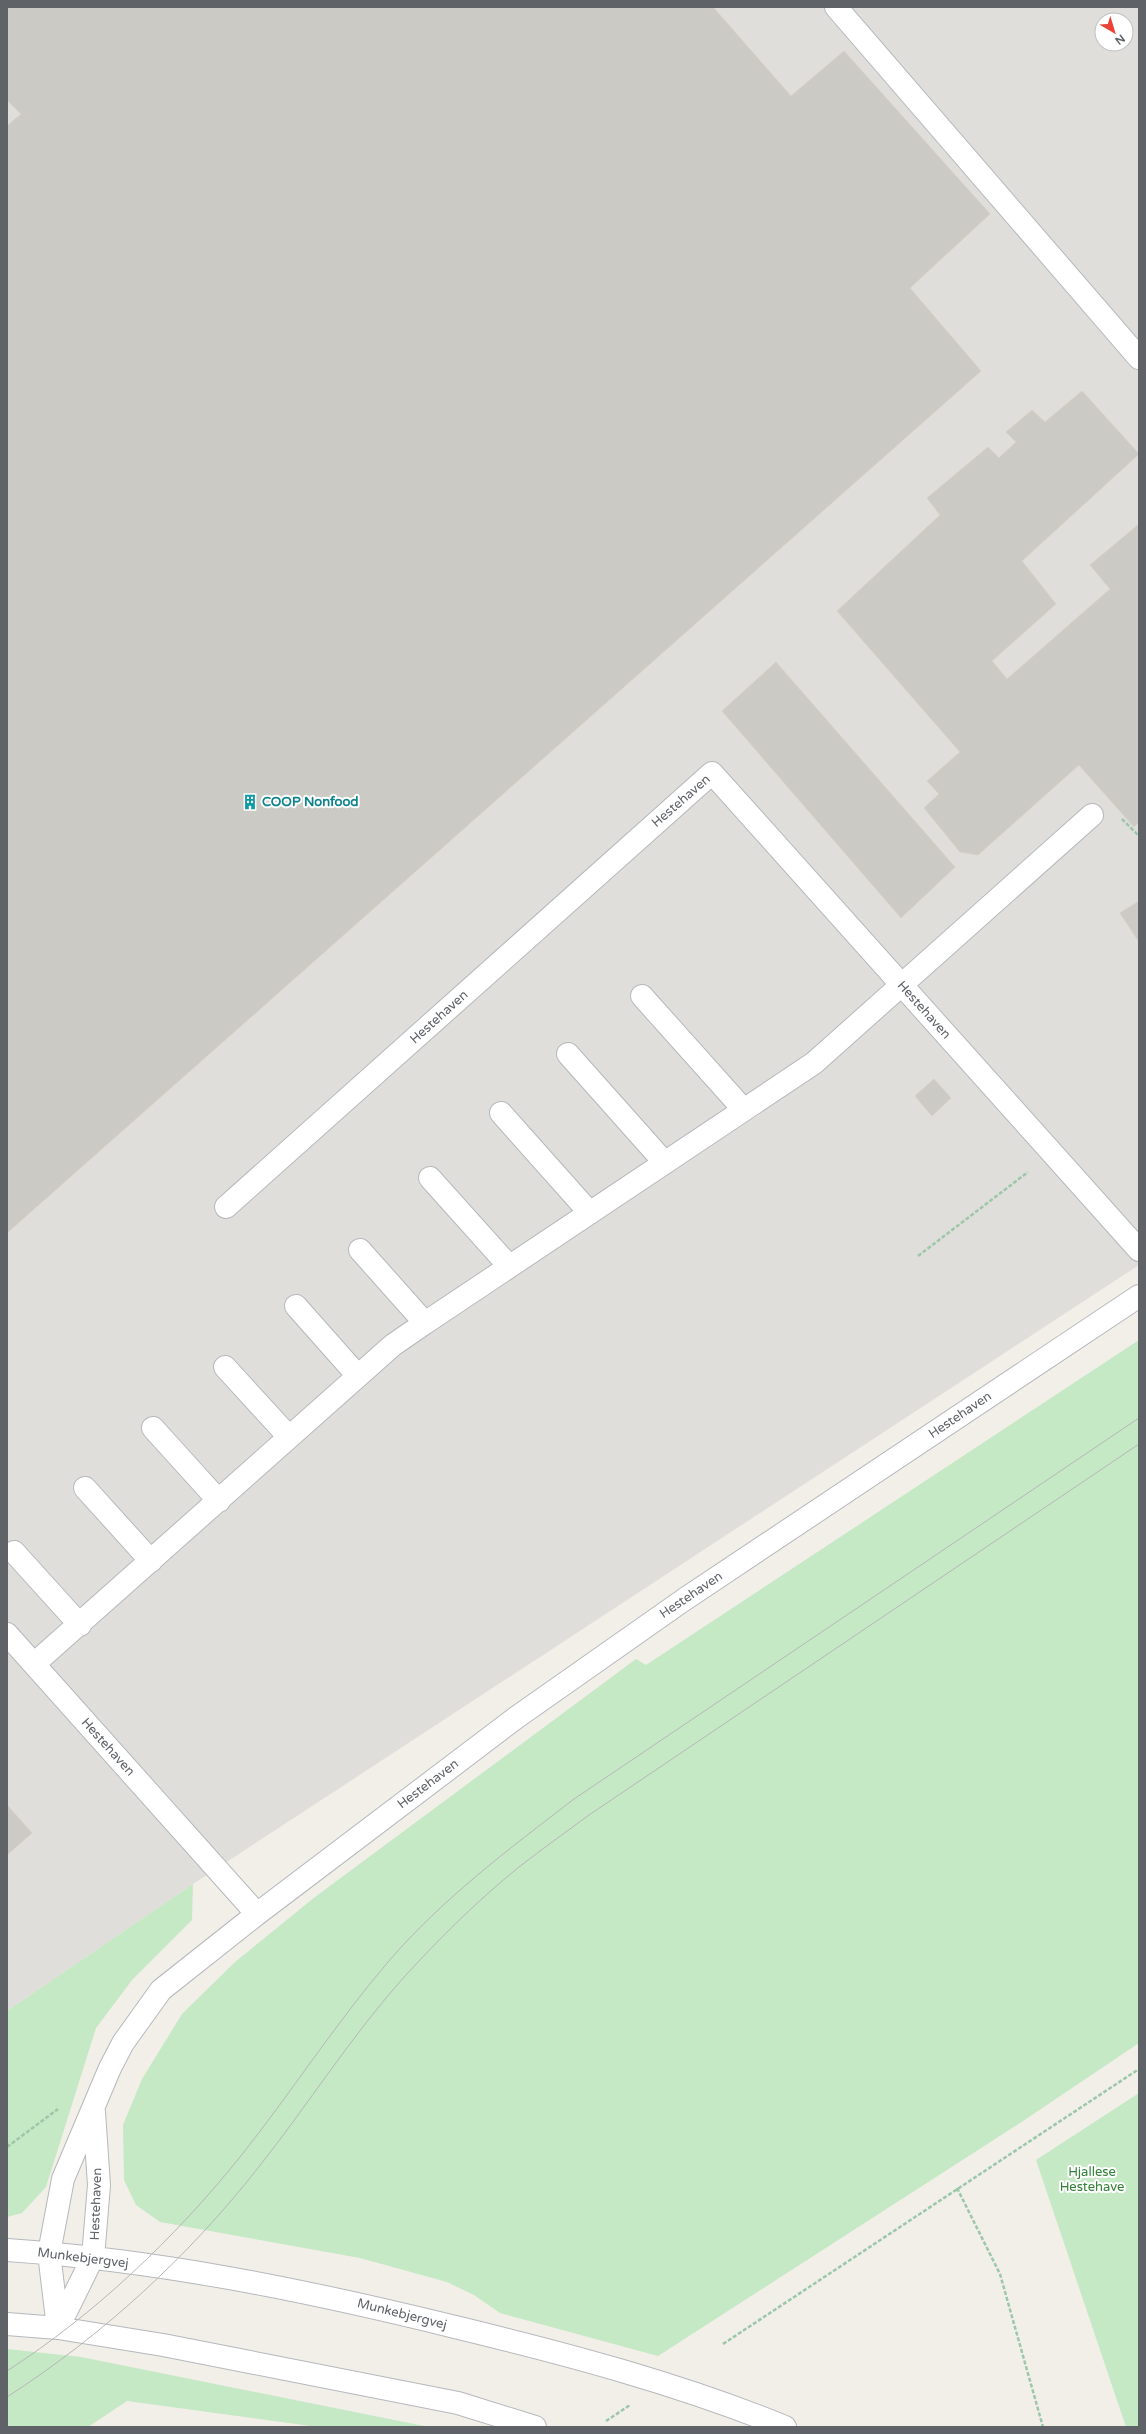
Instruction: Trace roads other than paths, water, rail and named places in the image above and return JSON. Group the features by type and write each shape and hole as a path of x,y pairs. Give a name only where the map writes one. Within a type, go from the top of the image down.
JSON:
{"street":[{"path":"836,7 1139,358"},
{"name":"Hestehaven","path":"226,1207 712,773 1139,1250"},
{"path":"34,1664 393,1345 814,1063 1092,815"},
{"path":"642,996 744,1110"},
{"path":"568,1054 665,1163"},
{"path":"501,1113 590,1213"},
{"path":"430,1178 509,1266"},
{"path":"360,1250 425,1323"},
{"name":"Hestehaven","path":"58,2328 49,2252 64,2180 110,2068 123,2043 161,1990 257,1914 517,1717 678,1604 1139,1296"},
{"path":"296,1306 358,1376"},
{"path":"225,1367 289,1438"},
{"path":"154,1428 218,1501"},
{"path":"85,1488 151,1561"},
{"path":"14,1552 80,1624"},
{"name":"Hestehaven","path":"7,1634 257,1914"},
{"name":"Hestehaven","path":"58,2328 93,2257 99,2185 94,2108"},
{"name":"Munkebjergvej","path":"7,2250 49,2252 93,2257 237,2278 349,2301 572,2356 747,2412 785,2427"},
{"path":"7,2324 58,2328 163,2345 458,2403 535,2427"}],"tram line":[{"path":"7,2371 40,2349 102,2300 160,2246 188,2217 240,2157 331,2034 388,1962 453,1896 574,1799 1139,1418"},
{"path":"7,2397 77,2348 110,2321 142,2293 203,2233 258,2168 366,2022 385,1999 405,1976 474,1906 519,1867 589,1815 1139,1444"}],"place":[{"name":"COOP Nonfood","path":"250,802"}],"park label":[{"name":"Hjallese Hestehave","path":"1092,2180"}]}
